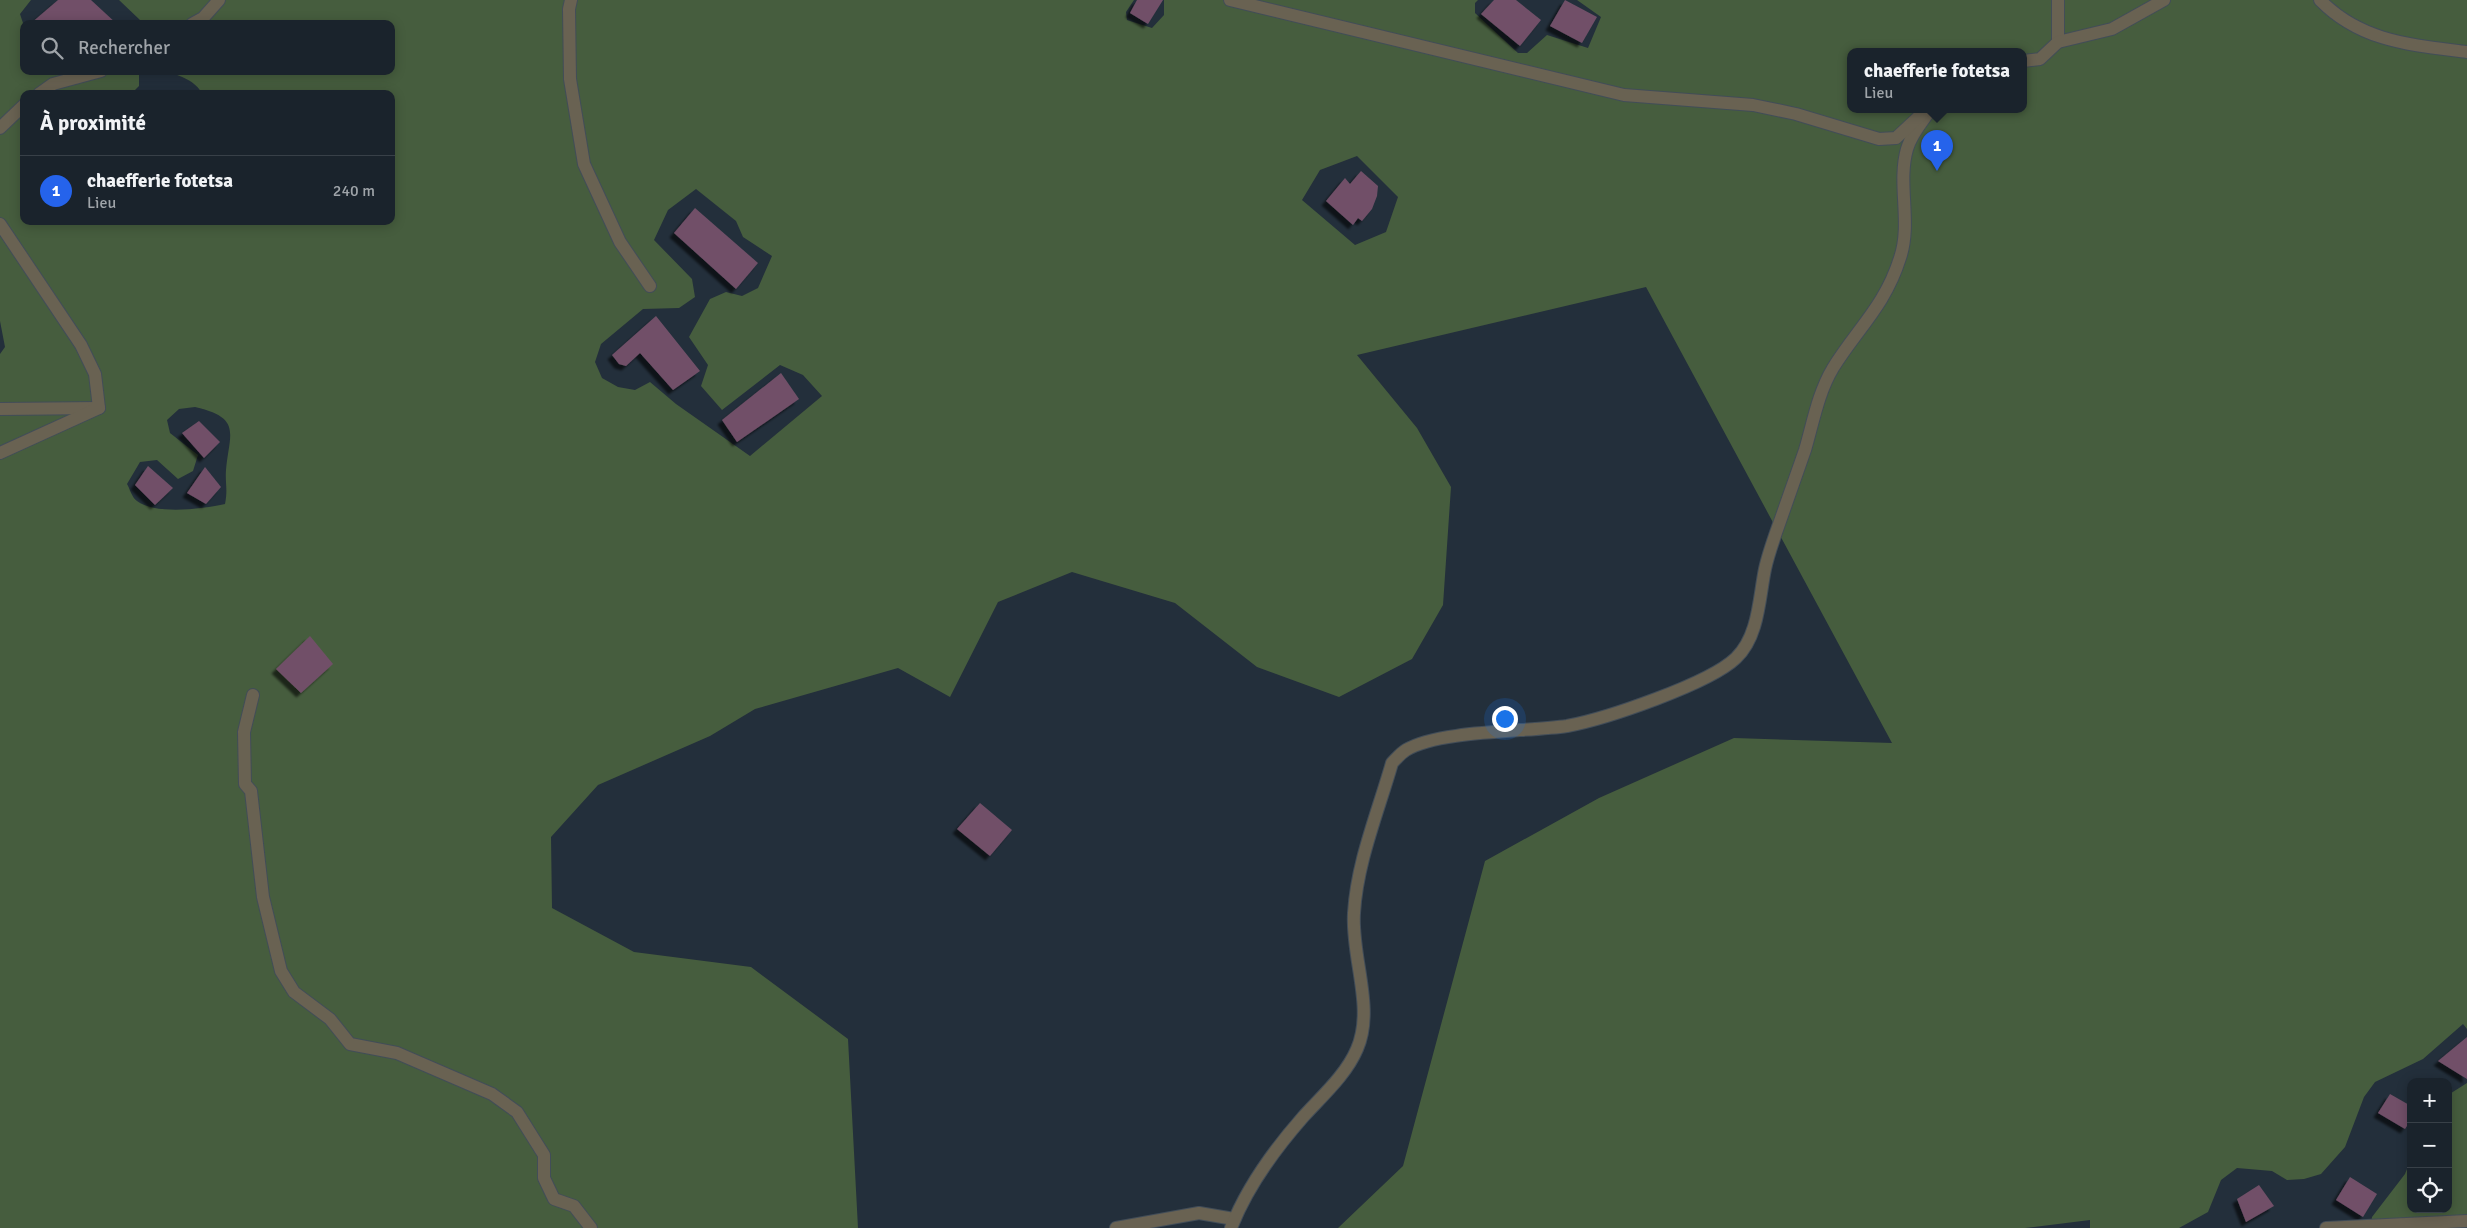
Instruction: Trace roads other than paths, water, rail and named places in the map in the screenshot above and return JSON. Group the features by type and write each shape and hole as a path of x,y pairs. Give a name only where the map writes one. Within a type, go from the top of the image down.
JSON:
{"street":[{"path":"199,20 219,0"},
{"path":"571,0 568,9 570,79 584,164 620,242 650,286"},
{"path":"1230,0 1624,95 1754,105 1796,114 1879,139 1896,138 1923,113"},
{"path":"2058,0 2058,42"},
{"path":"2027,61 2040,59 2058,42 2112,29 2164,0"},
{"path":"2320,0 2353,27 2402,44 2467,52"},
{"path":"44,90 53,84 86,75"},
{"path":"0,128 20,109"},
{"path":"1116,1228 1199,1213 1233,1224 1254,1183 1271,1157 1342,1074 1357,1049 1363,1029 1355,942 1354,915 1357,889 1362,865 1392,763 1405,750 1420,744 1470,735 1567,726 1596,720 1716,672 1736,658 1748,643 1757,614 1766,566 1820,397 1832,369 1869,321 1888,289 1901,256 1906,218 1904,172 1907,149 1914,133 1928,113"},
{"path":"0,224 81,345 95,374 99,408"},
{"path":"0,409 99,408"},
{"path":"0,453 99,408"},
{"path":"253,695 244,732 245,784 251,791 264,897 281,971 294,992 330,1020 350,1044 397,1053 492,1094 517,1112 544,1155 544,1178 554,1199 574,1206 591,1228"},
{"path":"2326,1228 2467,1222"}],"place":[{"name":"chaefferie fotetsa","path":"1937,171"}]}
